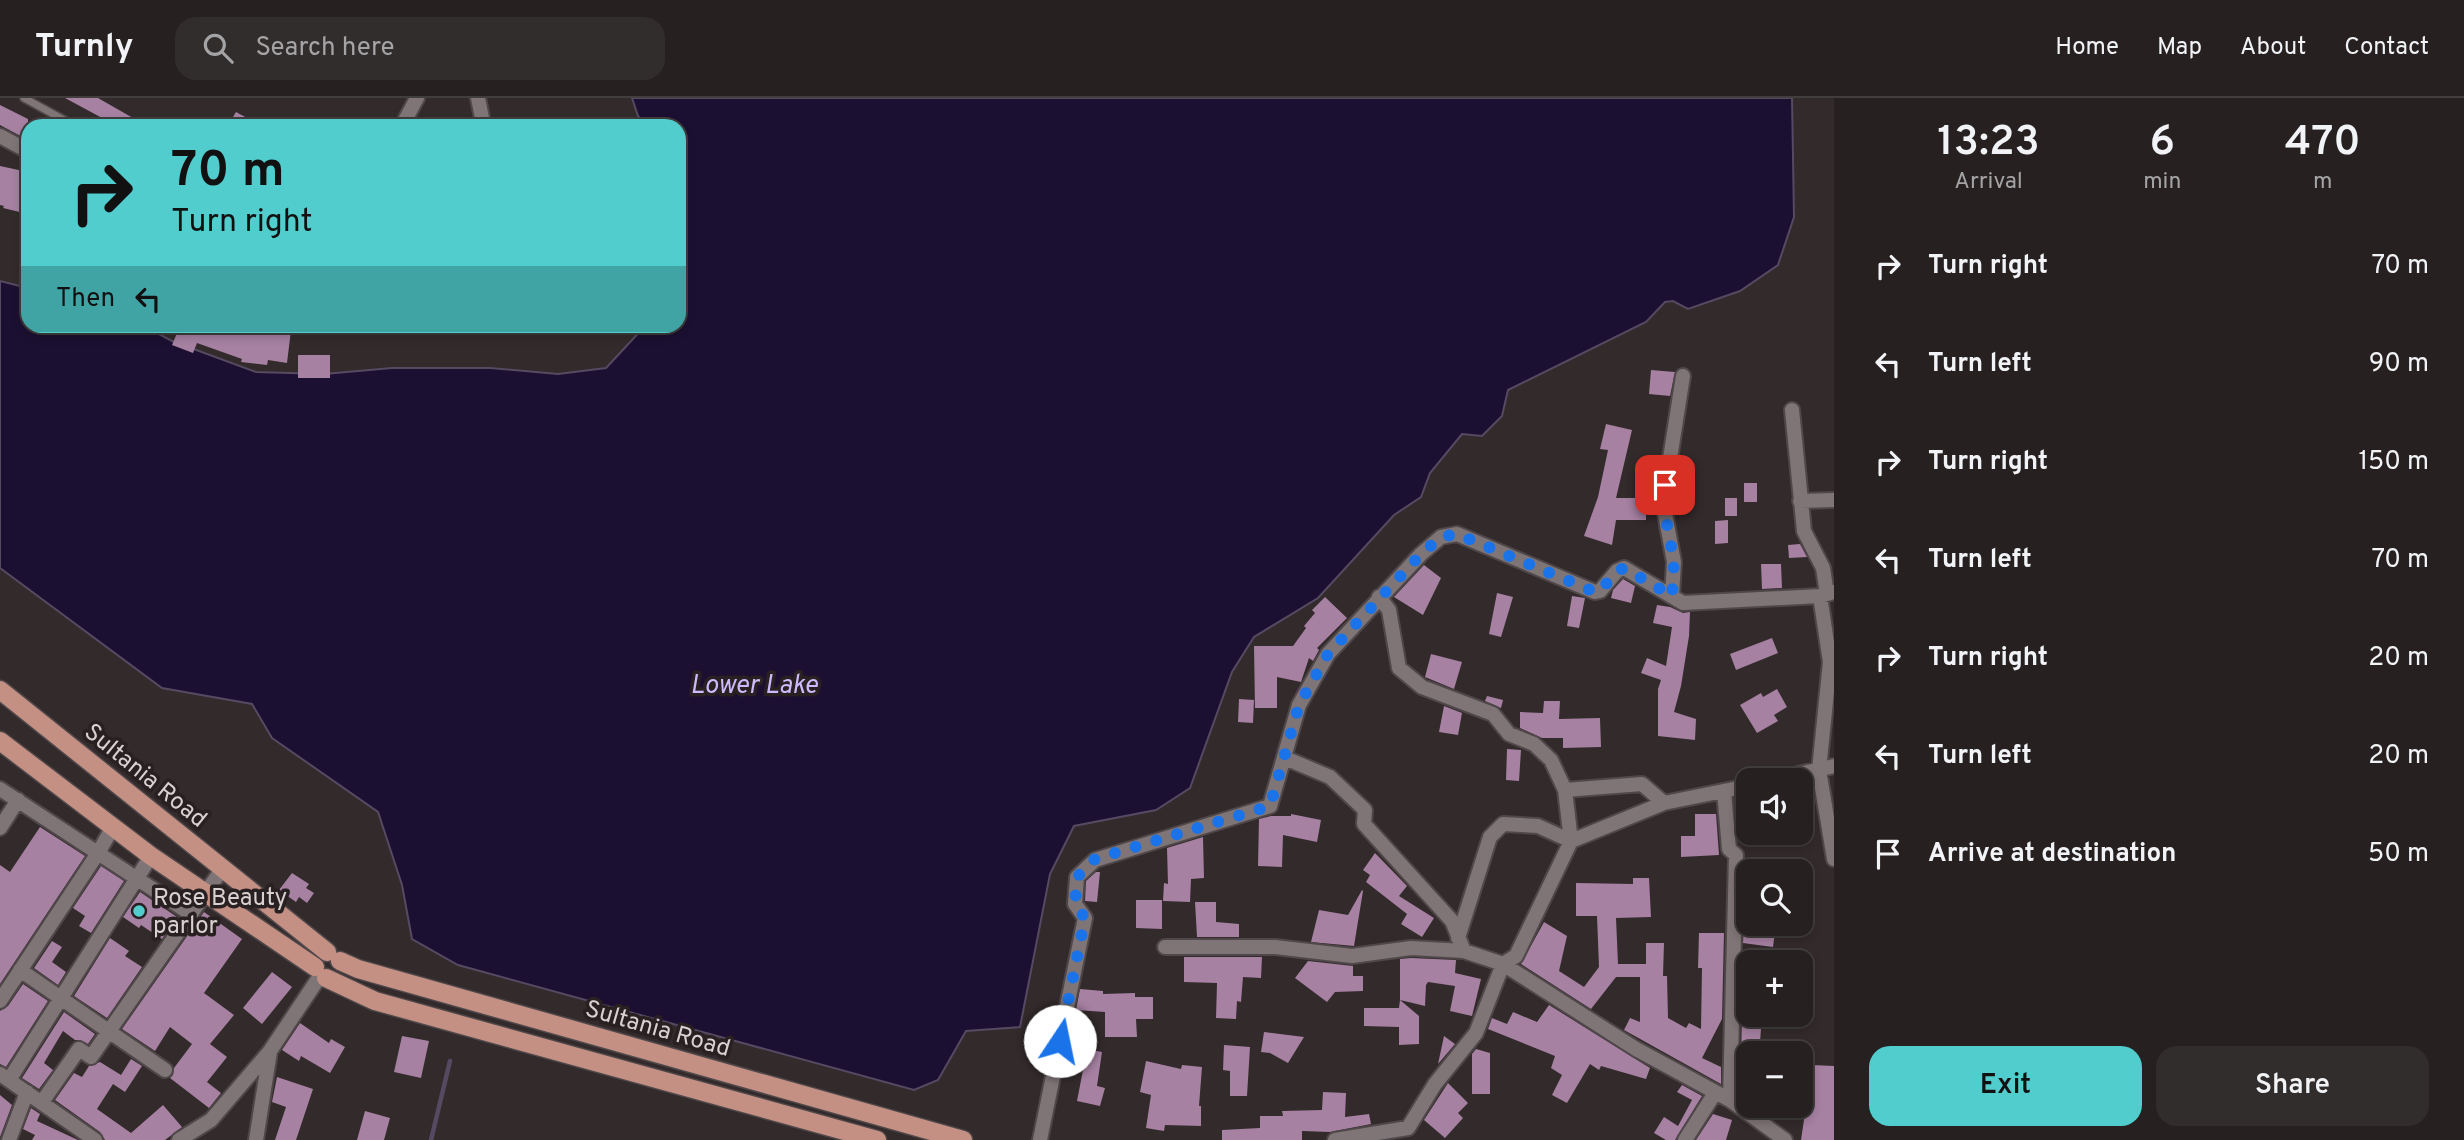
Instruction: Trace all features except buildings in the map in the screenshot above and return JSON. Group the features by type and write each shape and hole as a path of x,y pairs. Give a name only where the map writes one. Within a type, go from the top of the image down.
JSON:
{"main road":[{"name":"Sultania Road","path":"0,690 334,957 358,969 963,1140"},
{"name":"Sultania Road","path":"0,741 205,894 320,973 375,1001 877,1140"},
{"path":"320,973 338,973 334,957"}],"street":[{"path":"406,119 417,98"},
{"path":"478,98 482,119"},
{"path":"0,136 21,147"},
{"path":"1672,596 1672,544 1663,503 1683,376"},
{"path":"1792,410 1804,531 1822,568 1827,594 1830,662 1819,770 1834,859"},
{"path":"1800,501 1834,500"},
{"path":"1040,1140 1085,918 1075,904 1077,877 1095,859 1270,806 1299,705 1328,654 1379,597 1441,537 1457,534 1595,592 1600,591 1617,571 1624,568 1683,603 1827,594"},
{"path":"1335,1140 1408,1128 1435,1084 1476,1032 1503,964 1516,956 1571,841 1565,790 1551,760 1534,744 1509,734 1493,714 1422,687 1399,668 1389,610 1379,597"},
{"path":"1285,758 1329,777 1365,810 1364,824 1452,921 1461,945"},
{"path":"1813,771 1834,766"},
{"path":"1565,790 1642,784 1664,803"},
{"path":"1461,945 1490,836 1503,824 1538,827 1571,841 1664,803 1736,788"},
{"path":"0,789 191,914"},
{"path":"1724,791 1729,849 1736,855 1730,1100"},
{"path":"0,828 18,800"},
{"path":"0,1001 113,827"},
{"path":"94,1140 5,1077 61,998 151,856"},
{"path":"42,1102 79,1049 91,1057 223,868"},
{"path":"1165,947 1275,947 1352,956 1461,945 1503,964 1636,1049 1730,1100 1785,1140"},
{"path":"20,970 165,1070"},
{"path":"179,1140 197,1135 270,1051 320,973"},
{"path":"256,1140 270,1051"},
{"path":"9,1140 27,1092"},
{"path":"1685,1140 1715,1093"}],"lane":[{"path":"24,98 62,119"}],"water":[{"name":"Lower Lake","path":"632,98 1792,98 1794,217 1778,265 1740,291 1688,309 1673,301 1665,302 1646,322 1508,390 1502,416 1482,436 1462,434 1430,473 1421,497 1394,515 1318,598 1254,637 1232,672 1190,788 1156,810 1074,826 1050,874 1020,1027 966,1031 938,1080 914,1090 458,965 412,939 402,885 378,812 272,738 252,704 162,688 0,568 0,281 21,286 21,333 157,333 256,372 324,374 392,368 490,368 558,374 606,368 638,333 686,333 686,119 641,119"}],"waterway":[{"path":"431,1140 450,1061"}],"place":[{"name":"Rose Beauty parlor","path":"139,911"}],"route":[{"path":"1060,1041 1085,918 1075,904 1077,877 1095,859 1270,806 1299,705 1328,654 1421,554 1441,537 1457,534 1595,592 1600,591 1617,571 1624,568 1672,596 1674,562 1663,503 1665,485"}]}
